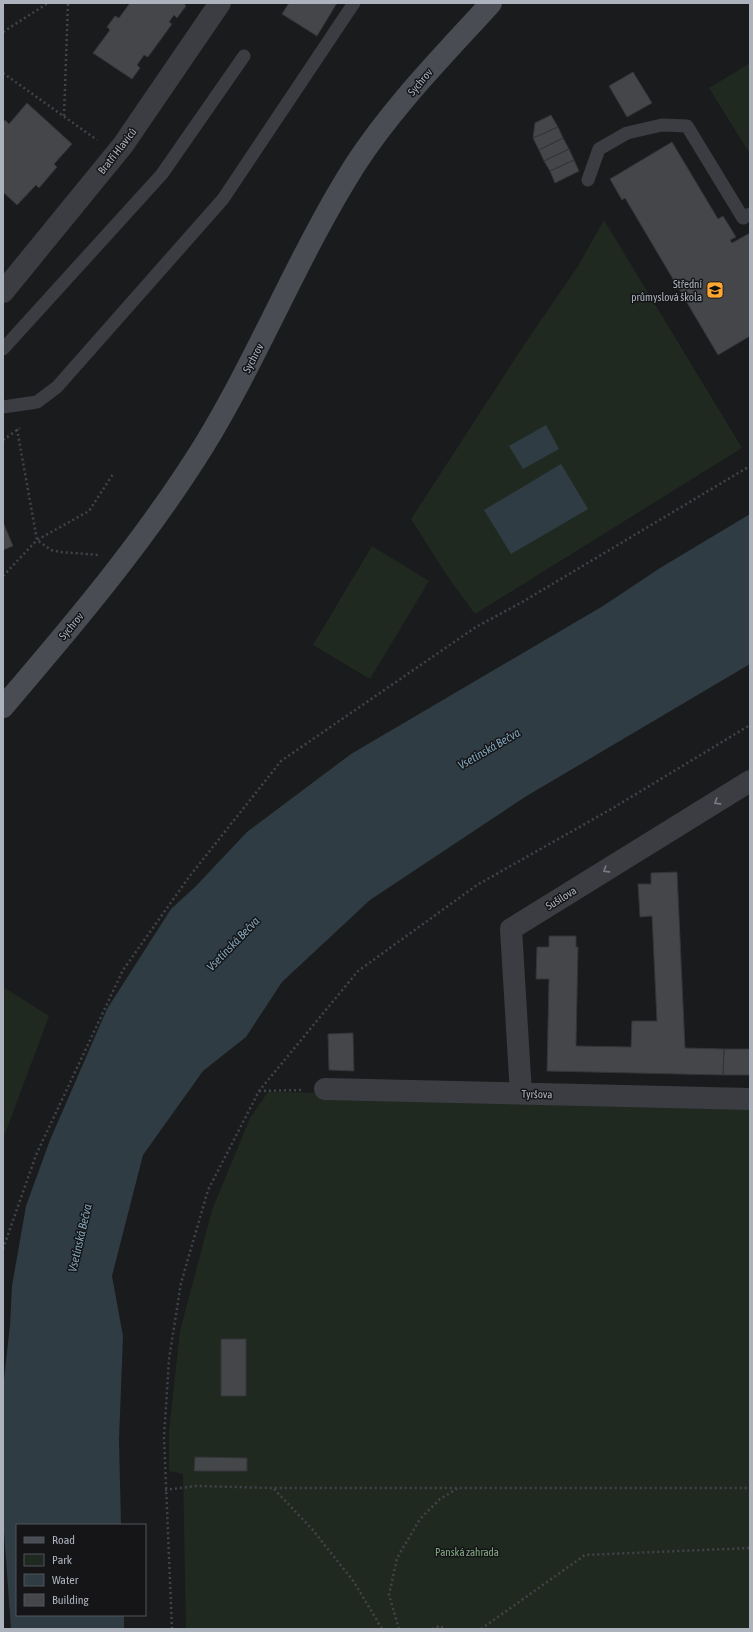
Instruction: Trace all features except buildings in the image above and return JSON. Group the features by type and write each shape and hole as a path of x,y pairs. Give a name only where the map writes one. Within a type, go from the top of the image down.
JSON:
{"street":[{"name":"Bratří Hlaviců","path":"3,292 116,154 220,3"},
{"name":"Sychrov","path":"3,707 89,605 132,550 181,481 222,416 322,222 371,142 431,68 491,3"},
{"name":"Sušilova","path":"521,1094 511,929 750,781"},
{"name":"Tyršova","path":"325,1089 750,1099"}],"lane":[{"path":"3,407 37,402 57,387 223,199 354,3"},
{"path":"3,349 162,174 244,56"},
{"path":"588,180 599,149 627,133 662,125 687,126 743,218 750,214"}],"path":[{"path":"3,32 48,3"},
{"path":"64,116 68,3"},
{"path":"3,73 116,154"},
{"path":"3,440 18,429 37,540 51,550 60,552 99,554"},
{"path":"3,1249 36,1155 123,970 189,877 282,761 476,627 524,601 750,466"},
{"path":"3,576 37,540 89,511 113,474"},
{"path":"259,1091 325,1089"},
{"path":"165,1490 196,1486 274,1488 750,1488"},
{"path":"274,1488 312,1529 354,1582 382,1629"},
{"path":"399,1629 389,1596 397,1558 420,1519 440,1499 458,1488"},
{"path":"481,1629 585,1555 750,1548"},
{"path":"432,1629 440,1626 445,1629"}],"green space":[{"path":"750,63 750,154 709,88"},
{"path":"604,220 742,448 475,614 448,577 411,519 524,345 578,266"},
{"path":"372,546 429,581 370,679 313,645"},
{"path":"3,987 49,1016 3,1139"},
{"name":"Panská zahrada","path":"268,1092 750,1100 750,1629 186,1629 183,1474 169,1471 169,1431 180,1331 212,1210 250,1118"}],"water":[{"path":"546,425 559,449 523,469 509,446"},
{"path":"561,464 588,509 511,554 484,510"},
{"name":"Vsetínská Bečva","path":"750,514 750,664 525,797 370,900 282,982 246,1037 203,1071 143,1155 112,1276 123,1336 119,1440 121,1524 16,1524 16,1616 124,1616 124,1629 11,1629 3,1518 3,1388 10,1325 12,1286 26,1206 50,1140 107,1009 171,909 196,886 247,832 351,754 603,606 660,568"}],"place":[{"name":"Střední průmyslová škola","path":"715,290"}]}
